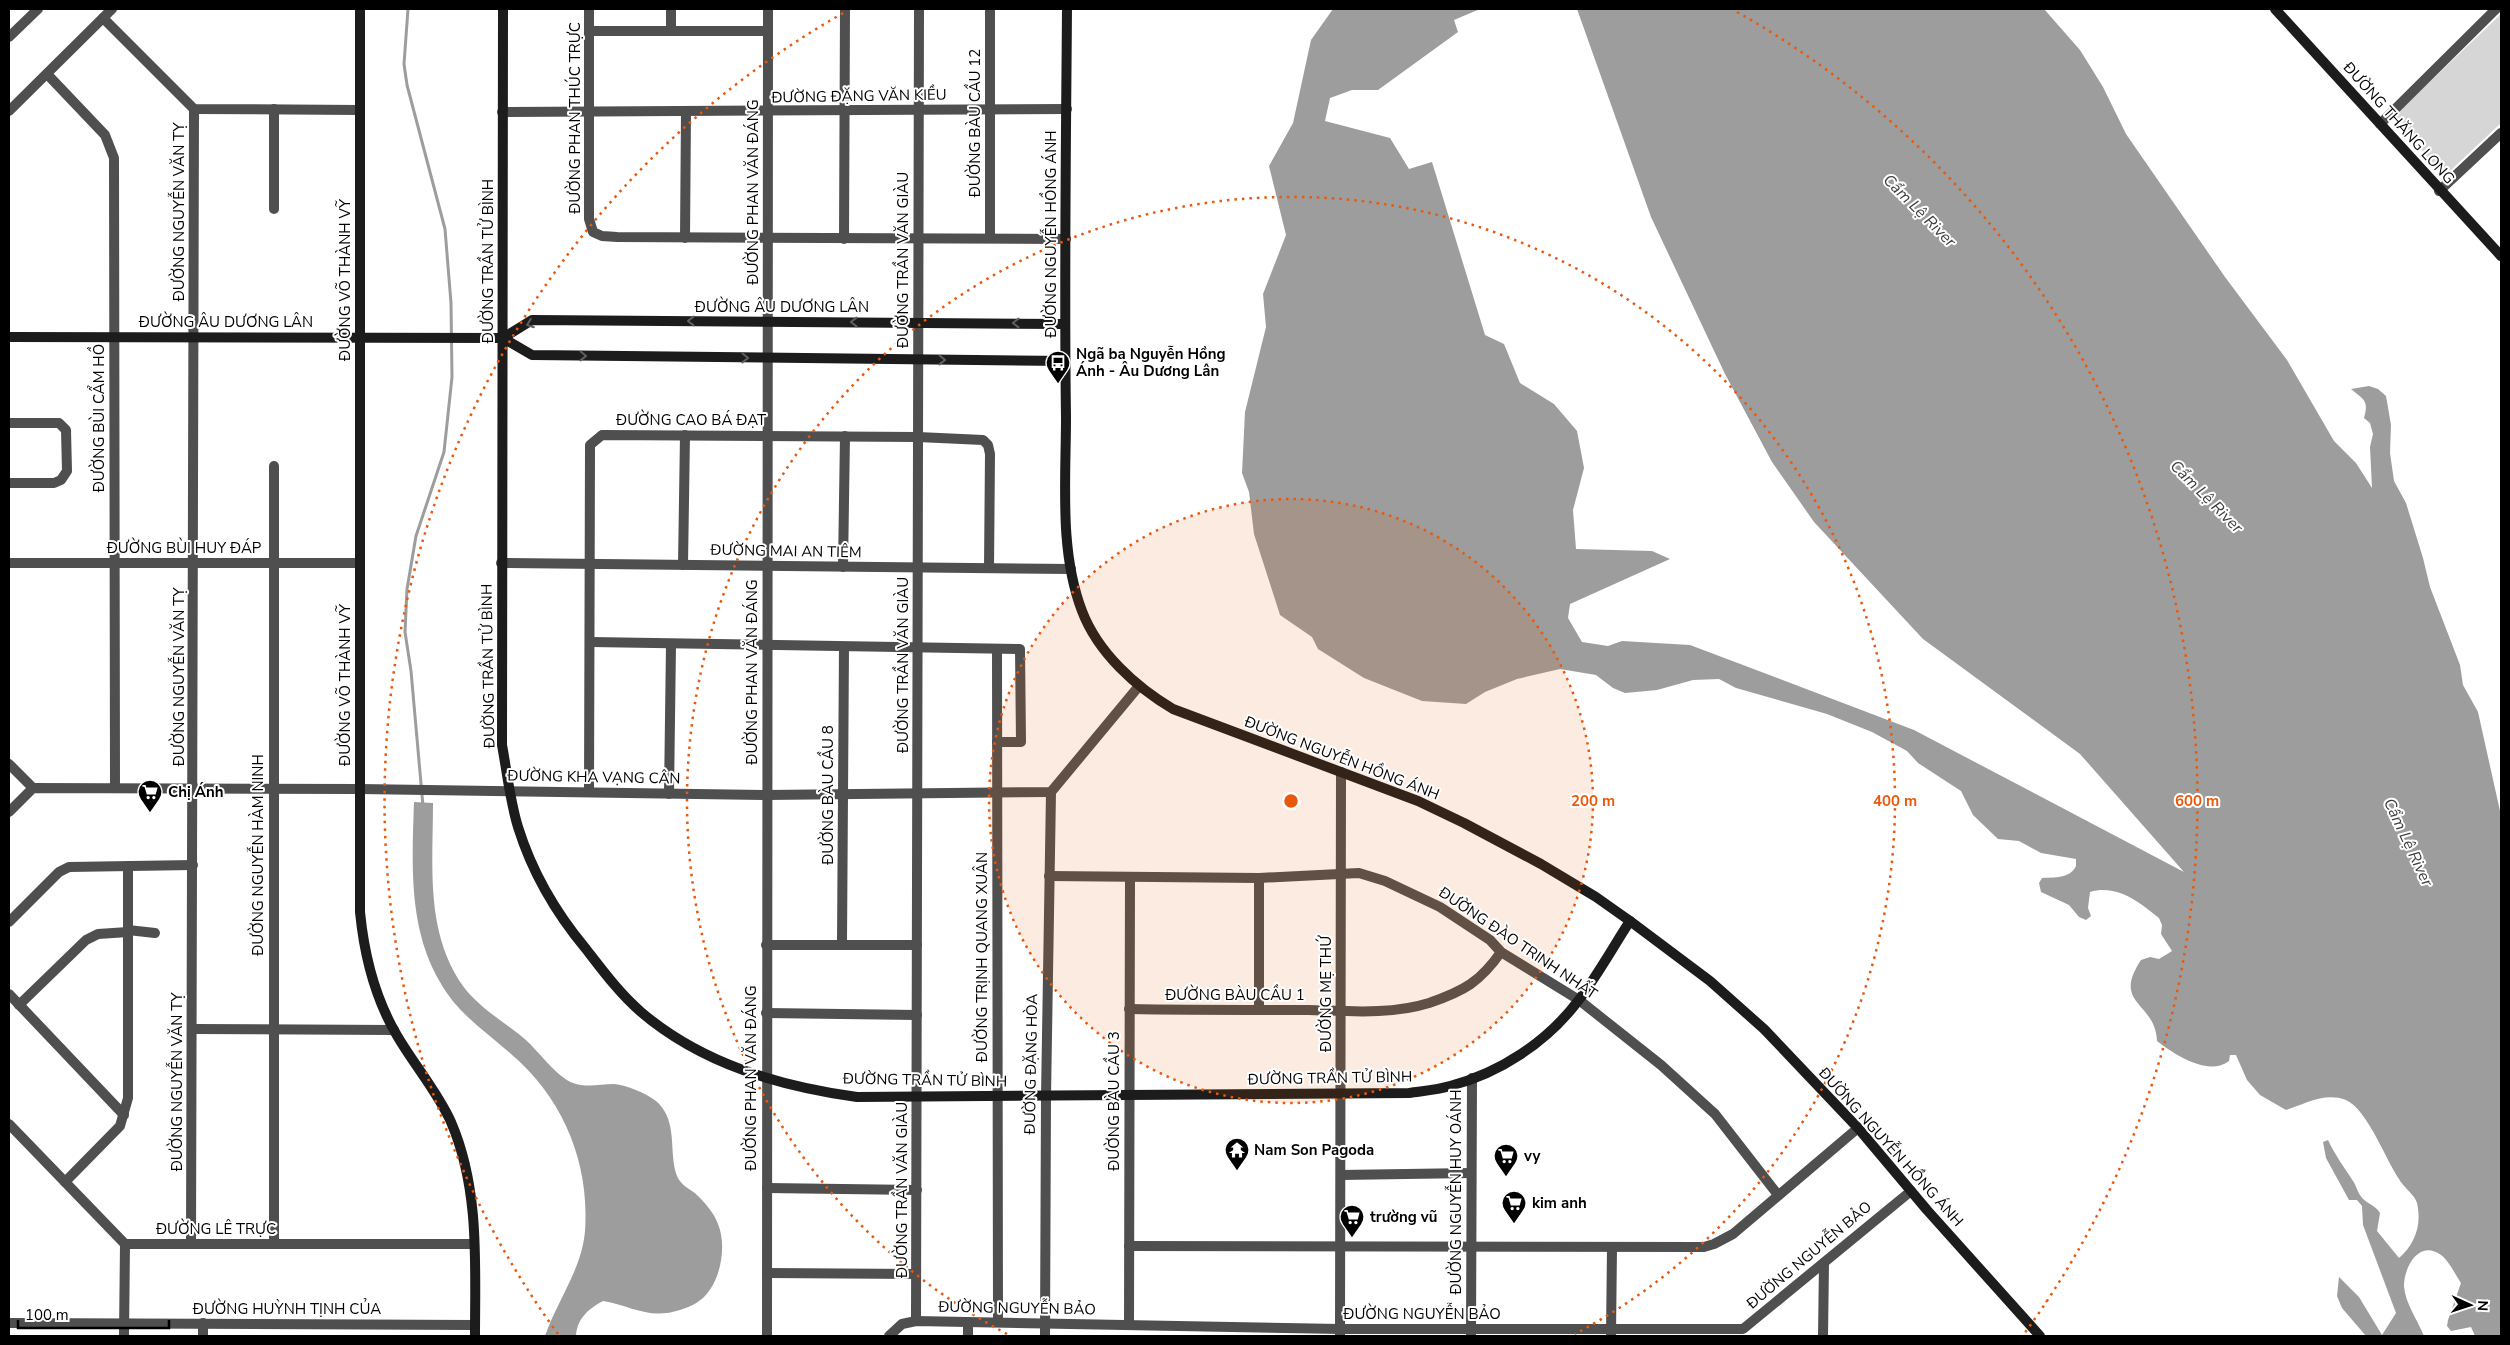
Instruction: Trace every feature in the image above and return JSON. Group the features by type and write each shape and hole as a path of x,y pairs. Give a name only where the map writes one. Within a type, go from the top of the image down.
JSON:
{"street":[{"path":"9,37 38,9"},
{"path":"9,111 112,9"},
{"name":"ĐƯỜNG VÕ THÀNH VỸ","path":"360,9 360,912 371,974 394,1030 451,1121 466,1162 474,1244 475,1336"},
{"name":"ĐƯỜNG TRẦN TỬ BÌNH","path":"503,9 502,727 509,791 518,828 549,899 610,980 641,1012 711,1057 766,1078 825,1092 857,1097 1341,1095 1409,1093 1450,1086 1472,1078 1506,1063 1539,1042 1579,1000 1630,921"},
{"name":"ĐƯỜNG PHAN THÚC TRỰC","path":"589,9 590,218 593,232 602,236 685,238 1066,239"},
{"path":"671,9 671,31"},
{"name":"ĐƯỜNG PHAN VĂN ĐÁNG","path":"767,1336 766,646 768,9"},
{"path":"844,239 843,111 845,9"},
{"name":"ĐƯỜNG TRẦN VĂN GIÀU","path":"916,1321 919,9"},
{"name":"ĐƯỜNG BÀU CẦU 12","path":"990,9 990,238"},
{"name":"ĐƯỜNG NGUYỄN HỒNG ÁNH","path":"1067,9 1065,324 1067,532 1070,569 1083,613 1096,637 1118,666 1139,686 1174,709 1418,801 1464,823 1581,888 1630,921 1710,981 1764,1029 1858,1128 1910,1191 2040,1336"},
{"name":"ĐƯỜNG THĂNG LONG","path":"2275,9 2439,191 2501,256"},
{"path":"2380,124 2496,9"},
{"path":"103,18 194,109 360,110"},
{"path":"589,31 768,31"},
{"name":"ĐƯỜNG BÙI CẨM HỒ","path":"47,74 106,135 112,147 114,158 114,788"},
{"name":"ĐƯỜNG ĐẶNG VĂN KIỀU","path":"502,112 768,112 1066,108"},
{"name":"ĐƯỜNG NGUYỄN VĂN TỴ","path":"191,1244 194,788 194,109"},
{"path":"274,109 274,209"},
{"path":"685,238 686,112"},
{"path":"2439,191 2501,133"},
{"name":"ĐƯỜNG ÂU DƯƠNG LÂN","path":"9,337 503,338 532,320 1065,324"},
{"path":"503,338 532,355 1065,361"},
{"path":"9,423 59,423 63,426 66,430 67,471 61,480 54,483 9,483"},
{"name":"ĐƯỜNG CAO BÁ ĐẠT","path":"589,792 590,445 602,435 976,438 988,445 990,454 989,568"},
{"path":"683,565 685,436"},
{"path":"843,567 846,436"},
{"name":"ĐƯỜNG NGUYỄN HÀM NINH","path":"274,466 274,1244"},
{"name":"ĐƯỜNG BÙI HUY ĐÁP","path":"9,563 359,563"},
{"name":"ĐƯỜNG MAI AN TIÊM","path":"502,563 1070,569"},
{"path":"590,642 844,648 1020,649 1021,742 997,742"},
{"path":"669,794 671,644"},
{"name":"ĐƯỜNG BÀU CẦU 8","path":"842,943 844,648"},
{"name":"ĐƯỜNG TRỊNH QUANG XUÂN","path":"997,649 998,1322"},
{"path":"1051,792 1139,686"},
{"path":"9,764 33,788 9,812"},
{"name":"ĐƯỜNG MẸ THỨ","path":"1340,772 1340,1332"},
{"name":"ĐƯỜNG KHA VẠNG CÂN","path":"33,788 360,789 766,795 1051,792"},
{"name":"ĐƯỜNG ĐẶNG HÒA","path":"1045,1336 1046,1096 1051,792"},
{"path":"9,922 59,872 69,867 193,865"},
{"path":"65,1182 120,1126 128,1098 128,866"},
{"name":"ĐƯỜNG ĐÀO TRINH NHẤT","path":"1049,876 1259,878 1359,873 1385,881 1440,907 1490,940 1502,952 1579,1000 1682,1082 1715,1114 1778,1195"},
{"name":"ĐƯỜNG BÀU CẦU 3","path":"1130,877 1130,1324"},
{"path":"1259,878 1259,1010"},
{"path":"19,1005 86,940 98,934 128,931 155,933"},
{"path":"766,945 842,943 917,945"},
{"name":"ĐƯỜNG BÀU CẦU 1","path":"1129,1009 1387,1010 1428,1003 1473,983 1486,974 1502,952"},
{"path":"9,994 124,1115"},
{"path":"766,1014 917,1015"},
{"path":"193,1029 394,1030"},
{"name":"ĐƯỜNG NGUYỄN HUY OÁNH","path":"1471,1332 1472,1078"},
{"path":"9,1124 125,1244 124,1336"},
{"path":"1129,1246 1471,1245 1689,1247 1714,1244 1733,1234 1858,1128"},
{"path":"1341,1175 1472,1174"},
{"path":"767,1188 917,1190"},
{"name":"ĐƯỜNG NGUYỄN BẢO","path":"889,1336 902,1324 916,1321 1130,1324 1225,1331 1743,1333 1910,1191"},
{"name":"ĐƯỜNG LÊ TRỰC","path":"125,1244 474,1244"},
{"path":"1611,1333 1612,1246"},
{"path":"1823,1336 1824,1263"},
{"path":"767,1273 916,1274"},
{"path":"968,1322 968,1336"},
{"name":"ĐƯỜNG HUỲNH TỊNH CỦA","path":"9,1323 475,1325"},
{"path":"203,1323 203,1336"}],"shaded area":[{"path":"2501,14 2501,123 2449,172 2442,173 2394,120 2394,116"}],"water":[{"name":"Cẩm Lệ River","path":"1333,9 1480,9 1454,20 1458,32 1378,90 1352,90 1330,98 1325,121 1390,138 1409,169 1432,162 1485,335 1504,344 1520,383 1554,404 1577,431 1584,468 1573,510 1576,549 1652,551 1670,559 1570,604 1568,618 1582,642 1608,646 1622,641 1690,645 1914,730 2184,872 2080,754 1923,639 1814,522 1772,462 1725,374 1651,217 1577,9 2044,9 2080,50 2103,87 2126,134 2225,277 2287,360 2334,441 2356,463 2372,488 2370,447 2373,434 2370,423 2364,418 2366,404 2351,389 2369,386 2378,389 2386,396 2391,425 2390,453 2394,481 2406,503 2430,587 2460,665 2463,685 2478,712 2500,811 2501,1336 2475,1336 2471,1327 2451,1331 2447,1326 2448,1320 2461,1283 2441,1255 2426,1250 2414,1257 2407,1271 2404,1286 2409,1305 2424,1336 2366,1336 2342,1308 2337,1296 2339,1277 2359,1297 2382,1335 2396,1313 2363,1225 2362,1206 2357,1200 2349,1200 2326,1158 2323,1142 2328,1140 2362,1198 2380,1213 2377,1231 2399,1258 2405,1253 2413,1240 2419,1219 2416,1200 2394,1171 2369,1124 2361,1113 2346,1100 2330,1097 2286,1110 2260,1095 2247,1080 2236,1055 2230,1055 2229,1061 2221,1065 2201,1065 2172,1052 2157,1041 2155,1028 2150,1018 2137,1003 2131,986 2133,975 2141,960 2150,957 2159,959 2172,951 2161,934 2162,925 2159,918 2127,896 2109,890 2100,890 2090,892 2088,908 2091,916 2086,920 2079,917 2069,905 2041,892 2039,883 2042,878 2061,877 2070,873 2076,866 2076,859 2041,853 2019,841 1998,839 1973,815 1961,791 1918,763 1907,751 1872,732 1827,714 1736,688 1719,679 1693,680 1657,690 1625,693 1613,688 1596,675 1560,669 1517,679 1485,692 1466,704 1422,701 1364,678 1318,649 1312,637 1280,615 1254,534 1249,492 1242,473 1245,412 1266,327 1263,294 1286,235 1269,166 1293,123 1311,40"},
{"path":"414,802 433,803 432,874 437,921 442,943 451,965 463,986 485,1008 526,1040 567,1080 583,1085 614,1084 624,1086 652,1098 663,1109 670,1127 674,1167 677,1176 709,1209 721,1233 722,1253 718,1273 709,1291 695,1304 680,1310 659,1314 603,1301 584,1315 576,1336 545,1336 574,1272 583,1245 585,1206 583,1181 577,1157 559,1111 529,1071 472,1021 455,1003 440,982 430,961 422,940 414,895"}],"waterway":[{"path":"408,9 404,64 407,85 445,229 451,303 452,377 444,452 416,536 407,589 405,632 411,671 423,806"}],"place":[{"name":"Ngã ba Nguyễn Hồng Ánh - Âu Dương Lân","path":"1058,384"},
{"name":"Chị Ánh","path":"150,813"},
{"name":"Nam Son Pagoda","path":"1237,1171"},
{"name":"vy","path":"1506,1177"},
{"name":"kim anh","path":"1514,1224"},
{"name":"trường vũ","path":"1352,1238"}]}
